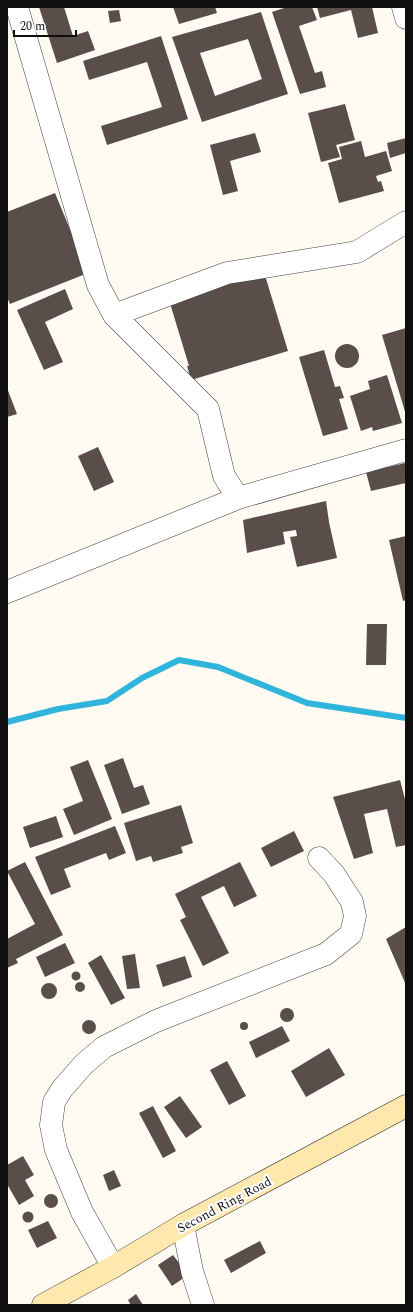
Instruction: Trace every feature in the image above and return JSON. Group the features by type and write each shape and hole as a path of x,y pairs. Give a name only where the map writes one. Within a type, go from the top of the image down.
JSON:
{"main road":[{"name":"Second Ring Road","path":"43,1305 113,1267 183,1225 406,1106"}],"street":[{"path":"17,7 98,285 114,315 208,409 224,476 238,498"},
{"path":"403,7 406,18"},
{"path":"114,315 227,273 357,252 406,222"},
{"path":"7,592 238,498 406,450"},
{"path":"113,1267 82,1212 56,1150 51,1125 54,1102 62,1089 84,1064 104,1047 156,1021 326,954 351,934 355,916 352,902 334,874 319,858"},
{"path":"183,1225 192,1271 203,1305"}],"building":[{"path":"39,7 64,7 73,36 88,31 95,50 57,63"},
{"path":"173,7 215,7 217,13 179,24"},
{"path":"287,7 312,7 317,20 299,26 315,73 322,71 326,87 300,94 272,12"},
{"path":"317,7 372,7 378,33 358,38 351,10 320,18"},
{"path":"119,10 121,21 110,23 108,11"},
{"path":"261,12 288,94 202,122 172,37","holes":["248,39 262,79 215,96 200,53"]},
{"path":"161,36 188,119 107,145 101,126 162,107 147,62 89,80 83,61"},
{"path":"345,104 355,140 336,145 340,157 321,162 308,113"},
{"path":"255,133 261,152 230,161 238,191 223,195 210,145"},
{"path":"406,138 406,153 390,158 387,143"},
{"path":"361,141 365,157 386,151 392,171 376,176 378,182 381,181 384,191 339,203 328,163 342,159 339,147"},
{"path":"55,193 88,273 10,304 7,297 7,212"},
{"path":"264,272 288,351 191,380 187,366 189,366 169,300"},
{"path":"65,289 73,309 45,322 63,362 44,370 17,310"},
{"path":"406,328 406,415 382,335"},
{"path":"347,344 356,347 359,356 356,365 347,368 338,365 335,356 338,347"},
{"path":"324,350 335,387 340,386 344,398 339,399 348,429 323,436 299,357"},
{"path":"387,375 402,423 373,431 372,427 361,431 350,396 370,389 368,381"},
{"path":"7,388 17,414 7,417"},
{"path":"98,447 114,482 94,491 78,456"},
{"path":"405,463 406,483 371,491 366,472"},
{"path":"326,501 337,558 297,567 290,537 297,536 296,530 283,532 285,544 247,553 243,520"},
{"path":"406,536 406,600 403,601 389,540"},
{"path":"367,624 387,624 386,665 366,665"},
{"path":"123,758 134,788 143,785 150,804 122,814 104,765"},
{"path":"88,760 112,819 74,835 63,809 83,801 70,767"},
{"path":"400,780 406,803 406,845 396,847 387,809 364,814 373,853 354,859 333,797"},
{"path":"181,805 193,843 181,847 183,853 153,862 151,856 136,861 124,823"},
{"path":"56,816 63,837 30,848 23,827"},
{"path":"115,826 126,853 109,860 106,853 64,869 71,887 51,895 35,857"},
{"path":"294,831 304,851 271,867 261,848"},
{"path":"25,862 63,935 16,959 18,963 7,968 7,939 35,924 7,871"},
{"path":"240,862 257,896 234,907 224,886 201,897 229,953 203,966 180,920 186,917 175,894"},
{"path":"406,927 406,985 386,939"},
{"path":"65,943 75,963 45,977 36,957"},
{"path":"135,954 140,988 127,989 122,956"},
{"path":"101,955 125,998 111,1005 88,963"},
{"path":"185,956 192,977 163,987 156,965"},
{"path":"76,971 81,976 76,981 71,976"},
{"path":"78,982 82,982 85,987 82,992 78,992 75,989 75,985"},
{"path":"49,983 56,988 57,991 52,998 49,999 42,994 41,991 46,984"},
{"path":"284,1008 290,1008 294,1012 294,1018 290,1022 284,1022 280,1018 280,1012"},
{"path":"89,1020 94,1022 96,1027 94,1032 89,1034 84,1032 82,1027 84,1022"},
{"path":"242,1022 246,1022 248,1026 246,1030 242,1030 240,1028 240,1024"},
{"path":"282,1026 290,1041 256,1058 249,1042"},
{"path":"329,1048 345,1075 306,1097 291,1071"},
{"path":"227,1061 246,1096 229,1105 210,1070"},
{"path":"180,1096 202,1127 186,1138 164,1107"},
{"path":"153,1106 176,1151 163,1158 139,1113"},
{"path":"23,1156 34,1175 25,1180 34,1196 19,1205 7,1184 7,1165"},
{"path":"114,1170 121,1186 109,1191 103,1175"},
{"path":"51,1194 56,1196 58,1201 56,1206 51,1208 46,1206 44,1201 46,1196"},
{"path":"28,1211 32,1213 34,1217 32,1221 28,1223 24,1221 22,1217 24,1213"},
{"path":"48,1221 57,1238 37,1248 28,1230"},
{"path":"260,1241 266,1253 231,1273 224,1260"},
{"path":"173,1255 188,1275 172,1286 158,1265"},
{"path":"136,1294 143,1305 131,1305 128,1300"}],"waterway":[{"path":"7,722 58,709 107,701 142,678 179,660 218,667 307,703 406,718"}]}
